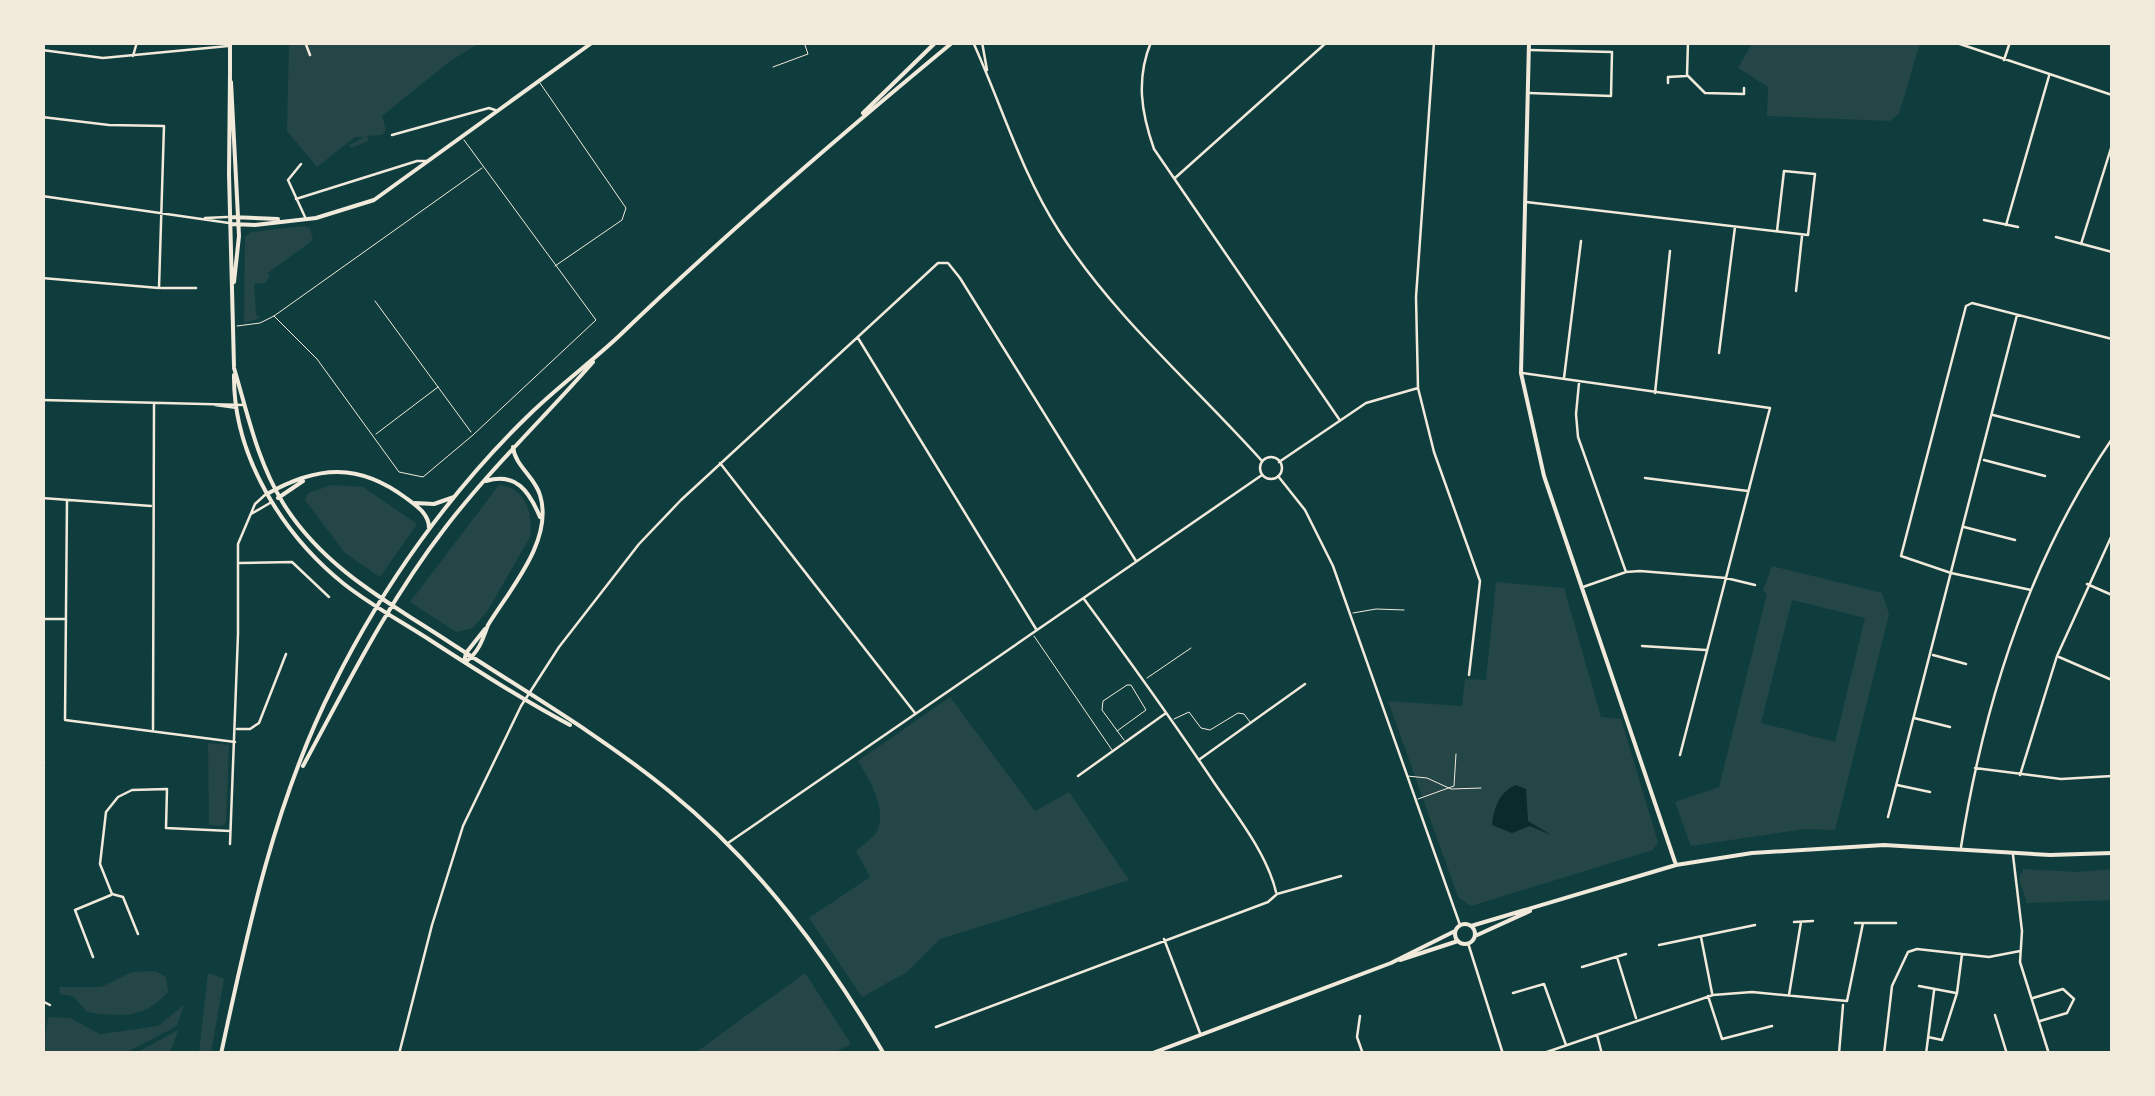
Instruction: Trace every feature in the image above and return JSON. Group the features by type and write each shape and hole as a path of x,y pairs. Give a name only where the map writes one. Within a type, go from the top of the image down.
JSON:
{"street":[{"path":"132,57 138,42"},
{"path":"306,42 310,56"},
{"path":"230,220 239,225 305,219 343,212 374,200 594,42"},
{"path":"221,1054 263,867 331,690 394,580 455,496 530,414 846,130 936,42"},
{"path":"846,130 953,42"},
{"path":"973,42 1035,191 1085,270 1262,461 1262,474"},
{"path":"982,42 988,76"},
{"path":"1151,42 1140,84 1154,148 1340,421"},
{"path":"1174,178 1327,42"},
{"path":"1434,42 1416,297 1418,388 1434,452 1480,581 1470,676"},
{"path":"1529,42 1522,373 1537,452 1676,865"},
{"path":"1688,42 1687,75 1705,92 1744,94 1744,88"},
{"path":"1954,42 2112,95"},
{"path":"2004,60 2010,42"},
{"path":"42,50 103,58 230,44 236,405 250,458 267,494 318,561 346,585 525,701 588,734"},
{"path":"1527,93 1611,96 1612,52 1529,50"},
{"path":"230,74 239,218 239,258 233,290"},
{"path":"1668,83 1668,77 1687,75"},
{"path":"2006,225 2049,75"},
{"path":"392,135 489,108 499,112"},
{"path":"42,117 164,126 160,288"},
{"path":"2080,244 2112,144"},
{"path":"296,200 417,161 431,161"},
{"path":"301,164 288,180 305,219"},
{"path":"1524,202 1808,235 1815,174 1784,170 1777,231"},
{"path":"42,196 204,218 293,220"},
{"path":"1984,220 2018,228"},
{"path":"1719,354 1736,227"},
{"path":"1796,292 1802,234"},
{"path":"2056,237 2112,252"},
{"path":"1564,379 1581,241"},
{"path":"1655,393 1670,250"},
{"path":"399,1054 454,851 483,781 559,647 639,544 720,463 942,261 960,278 1136,562"},
{"path":"42,278 196,288"},
{"path":"2031,590 1901,556 1966,306 1972,303 2112,339"},
{"path":"1888,817 2018,315"},
{"path":"858,338 1034,632"},
{"path":"294,784 404,586 481,483 603,351"},
{"path":"234,368 250,432 280,497 306,535 349,576 622,755 672,794 775,893 848,992 884,1054"},
{"path":"1522,373 1770,408 1680,755"},
{"path":"1580,381 1578,437 1626,572"},
{"path":"1279,462 1376,399 1418,388"},
{"path":"42,400 244,405"},
{"path":"153,731 154,405"},
{"path":"1992,415 2079,437"},
{"path":"1960,848 1973,768 1998,678 2031,590 2073,503 2112,439"},
{"path":"464,662 473,657 536,545 542,502 538,487 514,457 514,448"},
{"path":"1262,461 1271,457 1279,462 1278,476"},
{"path":"1981,459 2045,476"},
{"path":"720,463 916,714"},
{"path":"230,844 238,563 240,535 254,504 276,489 333,471 366,474 384,482 428,517 428,532"},
{"path":"726,844 1262,474"},
{"path":"1262,474 1278,476"},
{"path":"1278,476 1320,537 1460,924"},
{"path":"481,483 503,477 516,481 526,490 541,519"},
{"path":"250,515 307,478"},
{"path":"1645,478 1748,491"},
{"path":"410,502 434,504 455,496"},
{"path":"42,498 153,506"},
{"path":"68,500 65,720 235,742"},
{"path":"1964,526 2015,540"},
{"path":"2020,776 2057,656 2112,534"},
{"path":"238,563 292,562 330,597"},
{"path":"1583,587 1626,572 1726,578 1755,585"},
{"path":"2087,584 2112,595"},
{"path":"1084,598 1238,818 1270,873 1277,894"},
{"path":"42,619 66,619"},
{"path":"464,662 466,653 488,625"},
{"path":"1642,646 1707,650"},
{"path":"235,729 256,727 286,654"},
{"path":"1931,654 1966,664"},
{"path":"2057,656 2112,680"},
{"path":"1199,760 1305,684"},
{"path":"1078,776 1166,712"},
{"path":"1914,718 1950,727"},
{"path":"1973,768 2061,779 2112,776"},
{"path":"1897,784 1930,792"},
{"path":"112,894 100,864 104,821 112,802 122,794 141,788 167,789 166,828 231,831"},
{"path":"1460,924 1471,926 1676,865 1814,847 1960,848 2066,856 2112,853"},
{"path":"2012,853 2022,931 2020,962 2049,1054"},
{"path":"936,1027 1268,902 1277,894 1341,876"},
{"path":"93,957 74,910 112,894 123,896 138,934"},
{"path":"1468,943 1475,936 1538,907"},
{"path":"1794,922 1812,921"},
{"path":"1788,996 1801,922"},
{"path":"1855,922 1896,924"},
{"path":"1541,1054 1710,995 1752,992 1848,1001 1864,922"},
{"path":"1390,962 1455,931 1460,924"},
{"path":"1659,945 1755,925"},
{"path":"1471,926 1475,936"},
{"path":"1455,931 1458,941"},
{"path":"1700,936 1722,1040 1772,1026"},
{"path":"1164,940 1200,1035"},
{"path":"1150,1054 1390,962 1458,941 1468,943"},
{"path":"1468,943 1503,1054"},
{"path":"1884,1054 1892,986 1904,956 1917,949 1988,957 2020,951"},
{"path":"1582,967 1626,954"},
{"path":"1928,1038 1942,1040 1957,994 1962,954"},
{"path":"1616,957 1637,1020"},
{"path":"1513,993 1544,984 1566,1045"},
{"path":"1919,986 1957,994"},
{"path":"2031,998 2063,989 2074,1000 2067,1012 2038,1021"},
{"path":"1926,1054 1934,990"},
{"path":"42,1001 50,1005"},
{"path":"1839,1054 1843,1002"},
{"path":"1360,1016 1357,1037 1363,1054"},
{"path":"1995,1016 2007,1054"},
{"path":"1596,1034 1602,1054"}],"lane":[{"path":"774,67 808,54 804,42"},
{"path":"540,83 626,208 622,220 555,266"},
{"path":"274,316 316,359 399,472 417,478 473,435 596,320 462,138"},
{"path":"234,326 260,323 274,316 484,166"},
{"path":"375,301 473,435"},
{"path":"373,436 438,387"},
{"path":"1350,614 1376,608 1404,610"},
{"path":"1034,632 1114,752"},
{"path":"1144,680 1190,648"},
{"path":"1117,731 1146,710 1131,685 1103,702 1102,710 1117,731 1126,743"},
{"path":"1172,720 1188,712 1201,728 1210,730 1238,713 1244,714 1250,723"},
{"path":"1451,789 1456,782 1456,754"},
{"path":"1407,776 1451,789"},
{"path":"1416,800 1451,789 1482,788"}],"shaded area":[{"path":"1753,42 1920,43 1899,114 1890,121 1767,116 1768,87 1738,68"},
{"path":"289,43 480,43 450,61 382,116 386,130 382,135 367,136 368,141 351,148 349,145 364,137 355,137 317,167 287,131"},
{"path":"310,228 313,240 268,273 265,283 254,284 256,315 261,318 244,323 245,237 251,232"},
{"path":"332,485 363,487 417,524 380,577 345,553 305,500 308,493"},
{"path":"499,485 516,491 526,503 530,537 488,610 473,628 456,632 410,602"},
{"path":"1772,566 1882,593 1889,614 1835,830 1805,829 1691,846 1675,802 1719,787 1767,594 1763,590","holes":["1792,600 1865,618 1835,742 1761,723"]},
{"path":"1496,582 1564,588 1601,717 1621,719 1658,842 1653,850 1471,906 1458,897 1388,701 1462,706 1465,679 1486,680"},
{"path":"950,697 1035,811 1069,792 1129,880 940,939 907,972 862,997 809,918 870,877 856,851 875,834 879,807 858,761"},
{"path":"208,743 229,745 226,822 222,826 209,825"},
{"path":"1516,785 1526,789 1528,821 1551,835 1530,826 1512,833 1492,825 1498,801"},
{"path":"2023,869 2112,869 2112,900 2027,903 2019,879"},
{"path":"155,971 166,977 168,992 141,1012 87,1012 73,996 60,994 59,987 101,987 132,972"},
{"path":"208,973 224,979 211,1053 199,1053"},
{"path":"805,973 851,1044 833,1053 695,1053"},
{"path":"184,1005 177,1026 125,1053 43,1053 48,1017 70,1018 100,1034 158,1026"},
{"path":"178,1030 170,1053 136,1053"}]}
